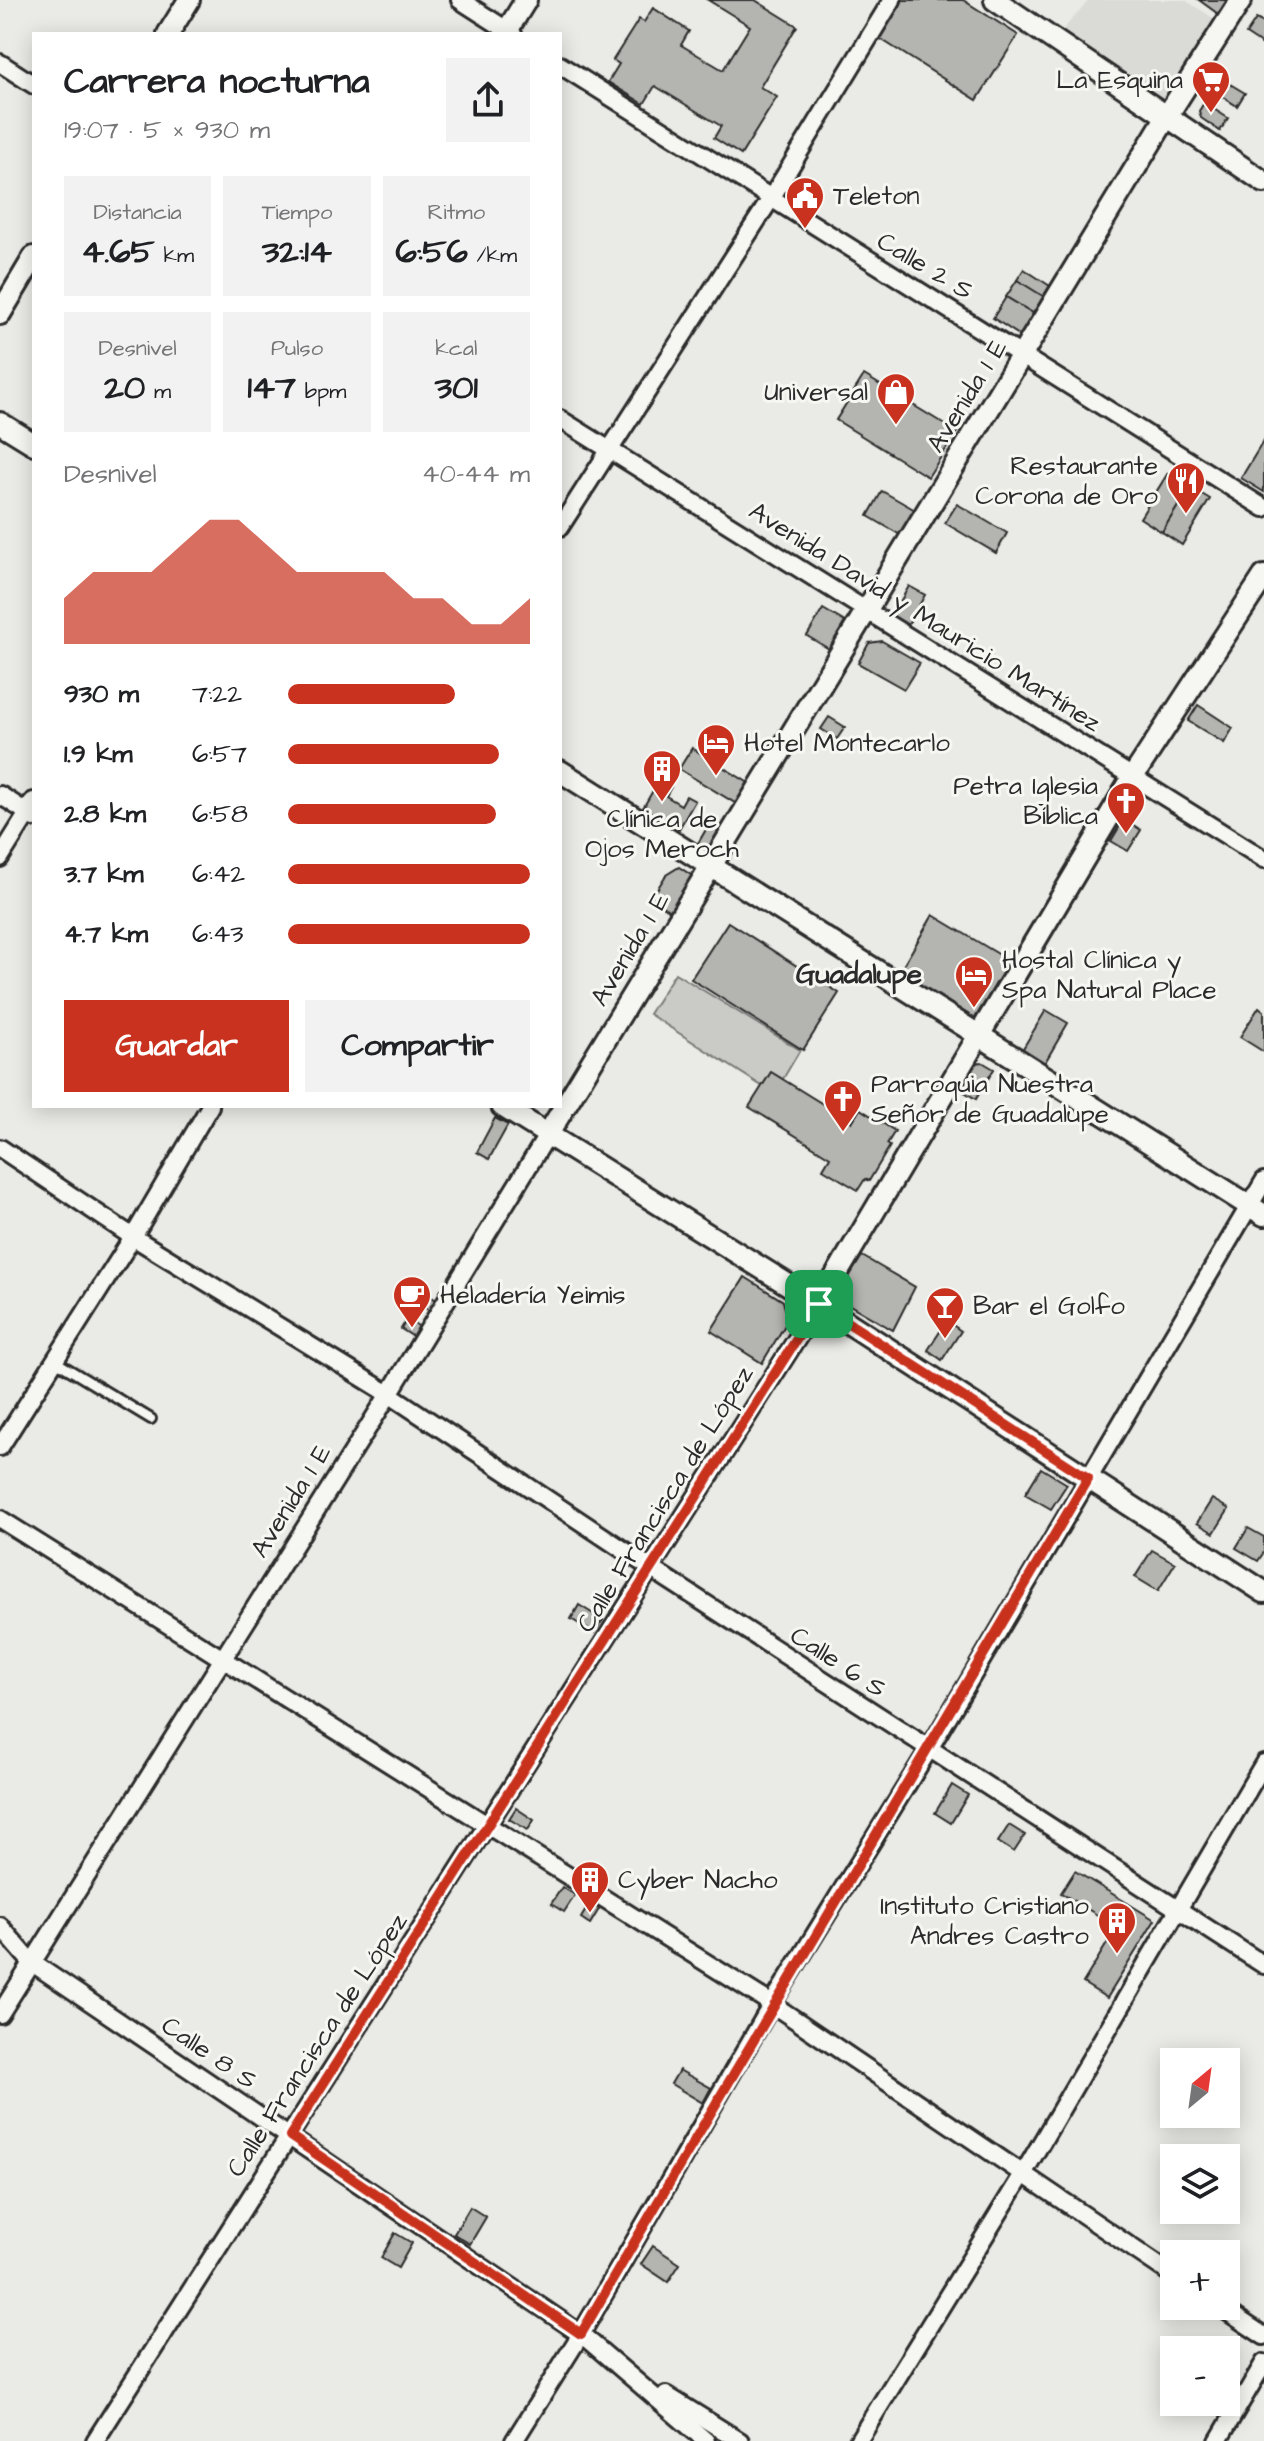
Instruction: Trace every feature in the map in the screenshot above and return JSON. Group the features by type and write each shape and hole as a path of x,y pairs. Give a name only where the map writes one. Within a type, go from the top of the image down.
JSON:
{"street":[{"path":"169,32 189,0"},
{"path":"460,0 507,32"},
{"path":"509,32 526,0"},
{"path":"562,524 770,200 892,0"},
{"path":"995,0 1264,182"},
{"name":"Avenida 1 E","path":"0,2014 389,1394 1167,116 1241,0"},
{"path":"0,63 32,84"},
{"name":"Calle 2 S","path":"562,66 770,200 1024,354 1264,508"},
{"path":"0,314 32,260"},
{"name":"Avenida David y Mauricio Martínez","path":"562,420 1264,859"},
{"path":"0,423 32,443"},
{"name":"Calle Francisca de López","path":"95,2441 819,1304 1134,775 1264,576"},
{"path":"562,772 1257,1210"},
{"path":"0,795 32,811 0,858"},
{"path":"0,1447 133,1237 209,1108"},
{"path":"505,1108 819,1304 1264,1592"},
{"name":"Calle 6 S","path":"0,1148 133,1237 389,1394 652,1569 1264,1965"},
{"path":"514,2441 581,2334 772,2004 929,1749 1088,1478 1257,1210 1264,1181"},
{"path":"0,1519 772,2004 1160,2267"},
{"path":"858,2441 1023,2174 1264,1763"},
{"name":"Calle 8 S","path":"0,1926 31,1962 581,2334 631,2373 706,2441"},
{"path":"1240,2320 1264,2336"},
{"path":"1218,2441 1264,2363"},
{"path":"631,2373 740,2441"}],"lane":[{"path":"55,1361 151,1419"}],"shaded area":[{"path":"1089,0 1185,0 1218,21 1170,106 1059,34"},
{"path":"675,973 800,1050 783,1079 771,1072 762,1086 649,1014"}],"building":[{"path":"708,0 755,0 797,26 760,87 777,97 741,155 714,138 721,126 655,86 644,104 608,82 619,64 613,60 639,19 644,22 653,8 689,31 681,45 723,70 750,26"},
{"path":"903,0 963,0 1018,35 977,100 879,38"},
{"path":"1199,0 1231,0 1221,16"},
{"path":"1256,19 1264,23 1264,46 1246,34"},
{"path":"1220,78 1245,93 1237,106 1212,90"},
{"name":"La Esquina","path":"1204,103 1228,118 1220,131 1201,118 1199,111"},
{"path":"1024,269 1050,286 1043,297 1017,280"},
{"path":"1017,280 1046,298 1036,315 1006,297"},
{"path":"1006,297 1036,315 1022,337 993,318"},
{"name":"Universal","path":"864,375 957,432 928,477 836,420"},
{"path":"1264,440 1264,492 1241,478"},
{"path":"1168,473 1190,487 1162,532 1140,518"},
{"name":"Restaurante Corona de Oro","path":"1190,487 1210,499 1182,545 1162,532"},
{"path":"882,491 917,511 902,536 868,516"},
{"path":"957,504 1007,533 996,553 945,523"},
{"path":"909,586 925,595 908,625 892,616"},
{"path":"823,609 845,622 829,649 807,636"},
{"path":"882,641 920,663 904,689 858,663 869,643"},
{"path":"1198,705 1233,728 1224,743 1188,721"},
{"path":"829,717 845,727 837,739 821,729"},
{"name":"Hotel Montecarlo","path":"692,748 752,785 740,806 679,769"},
{"name":"Clínica de Ojos Meroch","path":"659,780 671,787 666,796 681,805 686,796 695,801 679,829 643,808"},
{"name":"Petra Iglesia Bíblica","path":"1124,819 1141,830 1128,851 1111,841"},
{"path":"711,821 730,833 716,856 697,845"},
{"path":"679,867 691,875 694,882 675,914 651,899 666,875"},
{"path":"933,915 1010,961 972,1023 896,978"},
{"path":"728,922 839,993 803,1050 691,979"},
{"path":"1259,1007 1264,1011 1264,1052 1240,1037"},
{"path":"1046,1010 1068,1023 1044,1064 1022,1050"},
{"path":"982,1062 994,1069 983,1087 966,1076 974,1063"},
{"name":"Parroquia Nuestra Señor de Guadalupe","path":"771,1072 852,1122 860,1109 895,1131 887,1144 890,1146 869,1181 865,1179 858,1190 823,1169 830,1157 749,1107"},
{"path":"966,1076 983,1087 976,1099 958,1088"},
{"path":"495,1118 508,1125 489,1159 477,1152"},
{"path":"862,1256 915,1287 893,1330 836,1297"},
{"path":"745,1277 783,1301 788,1320 762,1363 711,1331"},
{"path":"424,1292 441,1303 434,1314 418,1303"},
{"name":"Heladería Yeimis","path":"407,1319 423,1329 417,1339 401,1329"},
{"name":"Bar el Golfo","path":"947,1321 961,1331 942,1360 928,1350"},
{"path":"1041,1468 1067,1484 1051,1509 1025,1494"},
{"path":"1212,1499 1229,1509 1214,1533 1197,1523"},
{"path":"1248,1528 1264,1537 1264,1552 1258,1561 1236,1548"},
{"path":"1152,1550 1175,1563 1158,1591 1135,1577"},
{"path":"579,1605 603,1620 594,1633 571,1619"},
{"path":"952,1785 968,1795 951,1823 935,1813"},
{"path":"516,1808 534,1820 528,1830 509,1819"},
{"path":"1009,1825 1025,1835 1014,1852 998,1842"},
{"name":"Instituto Cristiano Andres Castro","path":"1075,1871 1155,1920 1107,1998 1083,1983 1117,1927 1061,1893"},
{"path":"562,1887 575,1895 564,1912 551,1904"},
{"name":"Cyber Nacho","path":"590,1903 599,1909 590,1924 581,1918"},
{"path":"679,2070 711,2088 703,2103 671,2084"},
{"path":"470,2207 486,2217 470,2244 454,2234"},
{"path":"395,2233 412,2243 398,2268 381,2258"},
{"path":"653,2246 680,2264 668,2282 641,2264"}],"place":[{"name":"La Esquina","path":"1211,114"},
{"name":"Teleton","path":"805,230"},
{"name":"Universal","path":"896,426"},
{"name":"Restaurante Corona de Oro","path":"1186,515"},
{"name":"Hotel Montecarlo","path":"716,777"},
{"name":"Clínica de Ojos Meroch","path":"662,803"},
{"name":"Petra Iglesia Bíblica","path":"1126,835"},
{"name":"Hostal Clínica y Spa Natural Place","path":"974,1009"},
{"name":"Parroquia Nuestra Señor de Guadalupe","path":"843,1133"},
{"name":"Heladería Yeimis","path":"412,1329"},
{"name":"Bar el Golfo","path":"945,1340"},
{"name":"Cyber Nacho","path":"590,1914"},
{"name":"Instituto Cristiano Andres Castro","path":"1117,1955"}],"district":[{"name":"Guadalupe","path":"859,974"}],"route":[{"path":"819,1304 1088,1478 929,1749 772,2004 581,2334 290,2136 819,1304"}]}
